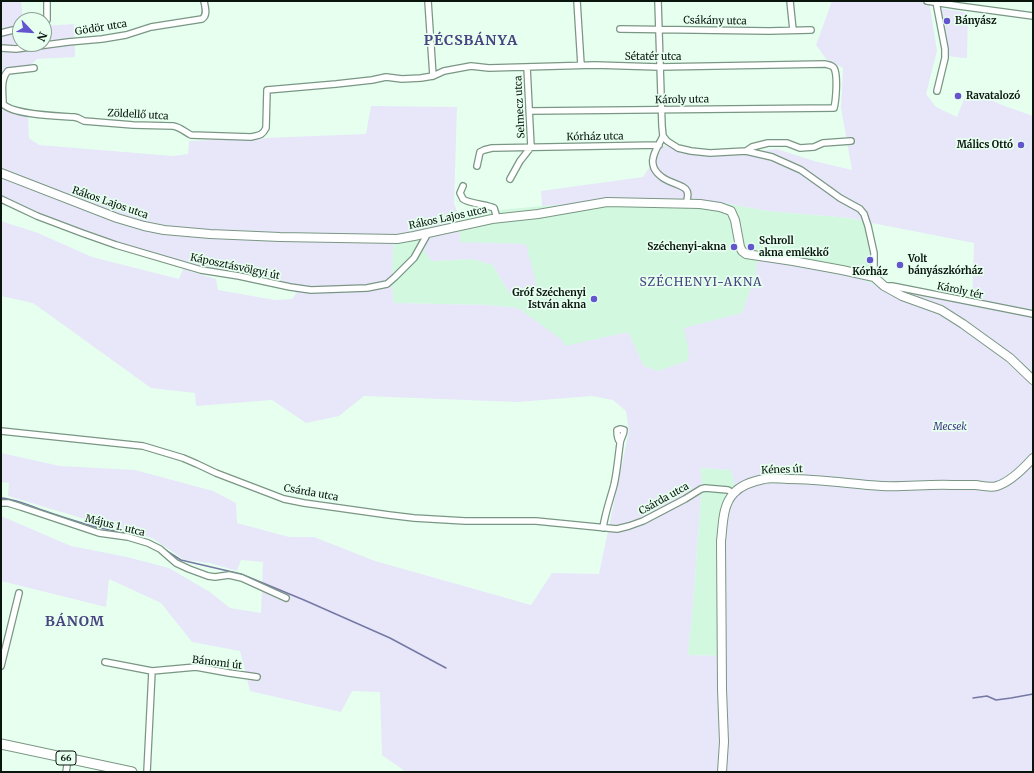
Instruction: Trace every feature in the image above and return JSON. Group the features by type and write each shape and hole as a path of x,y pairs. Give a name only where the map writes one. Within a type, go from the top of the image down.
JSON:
{"main road":[{"name":"66","path":"1,744 132,772"}],"street":[{"path":"47,1 47,12"},
{"name":"Gödör utca","path":"1,48 16,49 102,39 151,27 202,19 206,14 204,1"},
{"path":"428,1 433,76"},
{"path":"577,1 581,65"},
{"path":"658,1 659,67 663,136 653,158 653,163 658,175 686,189 688,194 686,204"},
{"path":"790,1 793,30"},
{"path":"927,1 1033,16"},
{"path":"936,2 945,49 945,58 937,91"},
{"name":"Csákány utca","path":"620,29 811,30"},
{"path":"1,33 12,30"},
{"name":"Sétatér utca","path":"433,76 444,71 471,66 489,68 581,65 659,67 722,65 829,65 834,68 836,78 834,108"},
{"name":"Selmecz utca","path":"510,179 520,161 531,147 527,67"},
{"name":"Zöldellő utca","path":"34,68 8,70 5,73 3,79 4,105 12,110 25,113 74,117 84,121 133,125 173,126 178,127 191,135 251,137 260,135 266,128 267,90 336,84 386,77 402,79 433,76"},
{"name":"Károly utca","path":"530,111 610,109 661,110 727,108 834,108"},
{"path":"663,136 667,141 678,148 710,153 746,151 772,157 801,170 840,198 860,209 864,214 868,222 874,253 874,277 884,286 902,296 941,310 963,324 1004,354 1033,380"},
{"path":"746,151 752,147 768,143 787,143 800,148 814,147 823,143 851,141"},
{"name":"Kórház utca","path":"531,147 658,145"},
{"name":"Selmecz utca","path":"477,166 480,152 484,150 492,148 531,147"},
{"name":"Rákos Lajos utca","path":"1,173 117,218 144,226 164,230 210,234 384,239 414,236 496,218 538,214 606,202 714,206 731,211 736,220 740,247 746,254 793,260 874,277"},
{"path":"463,186 460,193 464,199 494,208 496,218"},
{"name":"Káposztásvölgyi út","path":"1,199 37,216 82,233 116,245 201,270 239,276 290,288 311,290 367,288 387,284 414,258 428,233"},
{"name":"Károly tér","path":"884,286 892,286 1033,314"},
{"name":"Csárda utca","path":"1,431 143,446 183,458 216,473 284,499 414,518 493,522 536,522 617,529 643,521 701,489 728,490 734,493"},
{"path":"603,528 614,484 620,442"},
{"name":"Kénes út","path":"734,493 746,485 765,478 804,479 896,486 951,485 989,487 997,486 1017,474 1027,466 1033,458"},
{"path":"722,772 724,742 722,689 721,542 723,519 730,498 734,493"},
{"name":"Május 1. utca","path":"1,503 21,507 99,533 148,543 160,549 176,563 189,569 208,576 215,577 229,575 242,578 286,598"},
{"path":"1,666 19,593"},
{"name":"Bánomi út","path":"105,662 152,671 196,667 257,677"},
{"path":"146,772 152,671"},
{"path":"66,772 68,758"}],"shaded area":[{"path":"639,200 724,203 768,211 850,218 872,223 879,286 820,265 756,273 742,313 689,353 687,361 658,371 644,366 628,332 565,347 518,308 488,305 394,303 392,291 392,263 394,241 428,236 432,261 472,259 493,265 509,293 538,290 460,242 458,214 542,206"},
{"path":"700,468 731,470 735,486 727,514 722,656 688,655 702,481"}],"green space":[{"path":"1,1 21,1 22,12 12,12 12,52 52,52 52,25 74,24 75,57 37,59 31,65 6,72 1,81"},
{"name":"Mecsek","path":"832,1 929,1 937,51 926,94 936,107 957,117 968,89 1002,105 1033,116 1033,772 406,772 382,755 380,692 352,691 341,712 250,691 240,651 192,642 161,603 109,579 106,607 1,581 1,516 71,546 127,557 169,568 210,592 230,608 261,613 263,562 241,560 237,571 210,563 185,560 152,538 8,496 9,483 1,482 1,453 60,466 135,470 213,491 236,503 237,523 289,537 314,537 375,561 531,605 552,573 599,574 629,431 626,411 613,400 592,396 517,402 364,396 339,416 306,423 272,400 196,406 195,393 151,388 33,303 1,296 1,221 38,233 92,257 179,279 183,269 216,279 218,290 275,300 292,299 296,294 293,286 190,264 128,246 88,233 11,201 1,195 1,106 28,116 29,138 39,145 173,156 188,154 189,141 366,134 371,106 457,107 454,203 458,214 460,242 526,244 538,290 519,300 509,293 493,265 472,259 432,261 424,251 428,236 394,241 392,287 394,303 488,305 518,308 561,339 565,346 628,332 644,366 658,371 687,361 689,353 684,328 742,313 756,273 757,261 820,265 879,286 972,306 974,243 850,218 768,211 724,203 639,200 542,206 541,191 643,177 664,145 682,153 731,154 777,149 814,161 852,170 841,108 843,68 826,59 816,45","holes":["700,468 731,470 735,486 727,514 722,656 688,655 702,481"]},
{"path":"935,7 968,13 967,58 944,56"}],"waterway":[{"path":"1,498 22,502 92,526 143,538 159,546"},
{"path":"162,548 181,560 241,574 304,600 390,638 446,668"},
{"path":"973,698 987,696 996,700 1033,694"}],"place":[{"name":"Bányász","path":"947,21"},
{"name":"Ravatalozó","path":"958,96"},
{"name":"Málics Ottó","path":"1021,145"},
{"name":"Széchenyi-akna","path":"734,247"},
{"name":"Schroll akna emlékkő","path":"751,247"},
{"name":"Kórház","path":"870,260"},
{"name":"Volt bányászkórház","path":"900,265"},
{"name":"Gróf Széchenyi István akna","path":"594,299"}],"district":[{"name":"PÉCSBÁNYA","path":"471,41"},
{"name":"SZÉCHENYI-AKNA","path":"701,283"},
{"name":"BÁNOM","path":"75,622"}]}
